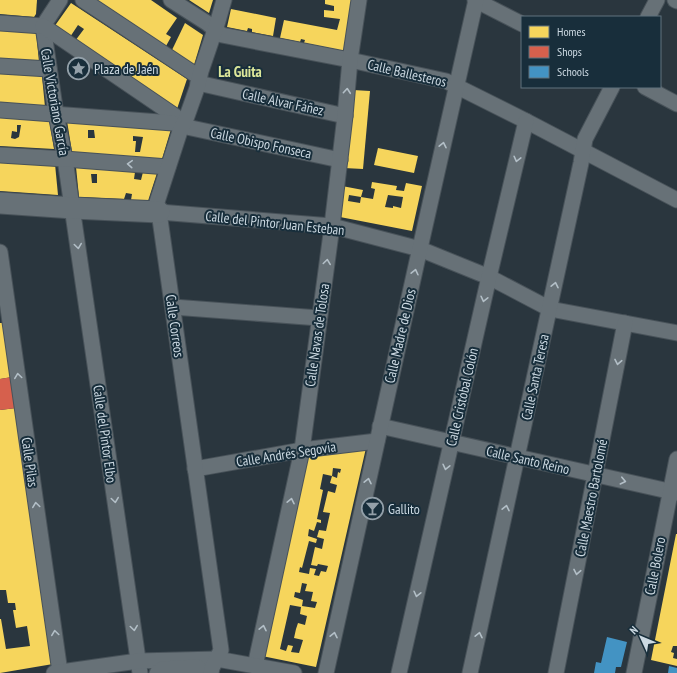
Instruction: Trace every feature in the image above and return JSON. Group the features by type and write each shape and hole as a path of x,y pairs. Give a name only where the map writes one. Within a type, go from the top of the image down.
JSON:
{"street":[{"path":"42,26 60,0"},
{"name":"Calle Alvar Fáñez","path":"83,0 198,80 345,116"},
{"name":"Calle Ballesteros","path":"171,0 207,23 222,35 350,60 446,81 677,200"},
{"name":"Calle Correos","path":"214,666 222,650 157,202 180,131 188,113 224,0"},
{"name":"Calle Navas de Tolosa","path":"264,669 302,450 332,226 350,60 359,0"},
{"path":"475,0 521,23"},
{"name":"Calle Madre de Dios","path":"326,673 475,0"},
{"path":"649,16 657,0"},
{"path":"0,23 42,26 175,116 182,126"},
{"name":"Calle Victoriano García","path":"42,26 73,208"},
{"path":"0,66 49,69"},
{"name":"Calle Santa Teresa","path":"470,673 550,309 581,162 582,151 585,139 611,88"},
{"path":"647,88 677,104"},
{"path":"0,110 173,123 182,126"},
{"name":"Calle Cristóbal Colón","path":"400,673 488,277 526,121"},
{"name":"Calle Obispo Fonseca","path":"182,126 340,160"},
{"path":"0,155 168,167"},
{"name":"Calle del Pintor Juan Esteban","path":"0,203 159,212 332,226 420,249 488,277 550,309 677,333"},
{"name":"Calle del Pintor Elbo","path":"73,208 139,667"},
{"name":"Calle Pilas","path":"0,252 57,672"},
{"path":"173,307 320,318"},
{"name":"Calle Maestro Bartolomé","path":"556,673 625,323"},
{"name":"Calle Santo Reino","path":"378,434 451,442 674,492"},
{"name":"Calle Andrés Segovia","path":"196,469 302,450 378,434"},
{"name":"Calle Bolero","path":"634,673 674,492 677,459"},
{"path":"57,672 139,667 214,666 264,669 294,673"},
{"path":"157,673 162,669 197,667 204,673"}],"building: Homes":[{"path":"0,0 37,0 36,14 34,17 0,14"},
{"path":"97,0 151,0 177,18 166,34 171,37 166,46"},
{"path":"189,0 213,0 209,13"},
{"path":"325,0 353,0 344,51 304,43 305,40 301,39 300,42 280,38 284,20 337,30 340,19 324,17 324,10 334,11 334,6 325,4"},
{"path":"71,3 187,79 177,109 75,41 84,29 78,25 70,37 54,27"},
{"path":"231,9 276,18 273,36 252,32 252,29 248,28 247,31 227,27"},
{"path":"185,23 203,35 194,65 172,50"},
{"path":"0,29 36,31 39,62 0,59"},
{"path":"0,73 42,76 45,107 0,104"},
{"path":"353,90 370,91 363,169 344,168"},
{"path":"0,115 49,119 54,149 0,146","holes":["17,125 21,125 19,137 15,139 11,138 12,131 17,132"]},
{"path":"67,121 171,129 162,159 72,152","holes":["88,130 94,130 95,138 88,138","133,136 143,137 140,152 135,152 136,141 133,141"]},
{"path":"378,148 418,156 414,173 374,165"},
{"path":"0,161 55,164 58,195 0,191"},
{"path":"76,167 135,172 134,179 141,180 143,172 157,173 148,201 131,200 132,194 126,193 124,199 79,197","holes":["91,174 97,174 97,183 92,183"]},
{"path":"372,182 397,186 396,190 404,191 406,183 422,186 412,231 340,217 342,186 363,190 361,197 373,199 375,189 371,188","holes":["349,195 361,197 360,203 348,201","388,195 403,197 401,208 393,206 393,208 385,207"]},
{"path":"0,323 4,323 12,377 0,379"},
{"path":"16,408 53,664 0,673 0,619 6,649 30,646 27,626 16,628 13,610 16,610 15,603 8,603 6,590 0,590 0,410"},
{"path":"366,448 316,667 262,656 307,456","holes":["333,468 341,469 340,473 338,472 337,478 332,476","323,474 332,476 330,483 337,485 335,493 328,491 323,512 330,513 326,531 319,530 317,537 324,539 322,549 315,547 311,565 317,566 318,564 328,566 326,572 321,571 319,576 314,575 316,569 310,568 309,574 299,572 300,567 302,568 309,541 316,543 317,539 308,536 309,529 314,531 317,522 321,523 321,520 317,519 323,490 320,489","302,583 307,584 305,591 313,592 311,601 317,602 315,608 302,606 303,600 294,597 295,592 300,593","290,605 301,607 300,614 307,616 305,625 298,623 294,638 303,640 299,653 291,652 293,646 288,645 286,651 280,649"]},
{"path":"676,534 677,646 673,646 671,652 674,653 673,658 677,659 677,666 651,660"}],"building: Shops":[{"path":"12,377 16,408 0,410 0,379"}],"building: Schools":[{"path":"607,637 627,642 621,667 616,667 615,673 594,673 596,662 601,663"},
{"path":"669,666 677,668 677,673 668,673"}],"place":[{"name":"Plaza de Jaén","path":"78,69"},
{"name":"Gallito","path":"373,509"}],"district":[{"name":"La Guita","path":"240,72"}]}
